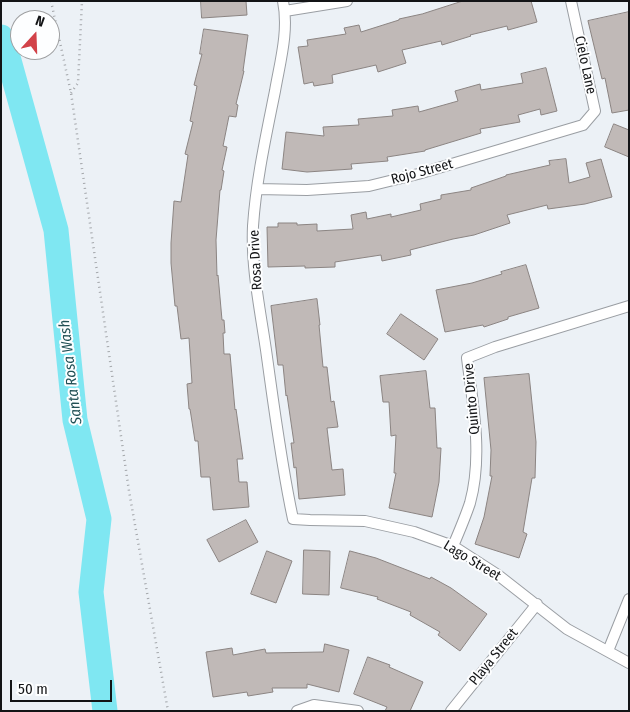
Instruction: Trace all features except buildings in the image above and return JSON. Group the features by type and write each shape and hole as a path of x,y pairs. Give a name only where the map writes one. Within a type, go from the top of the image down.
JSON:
{"street":[{"path":"284,6 347,1"},
{"name":"Cielo Lane","path":"571,1 595,111 583,125"},
{"name":"Rosa Drive","path":"284,6 283,47 257,188 253,227 254,270 284,476 293,518"},
{"name":"Rojo Street","path":"257,188 307,190 369,186 418,174 583,125"},
{"name":"Quinto Drive","path":"453,546 464,522 475,477 475,428 467,358 495,347 629,306"},
{"name":"Lago Street","path":"293,518 364,521 414,532 453,546 537,604 567,629 629,662"},
{"path":"608,651 629,599"},
{"name":"Playa Street","path":"451,711 537,604"},
{"path":"297,711 314,706 358,711"}],"path":[{"path":"51,1 71,93 129,491 168,711"},
{"path":"71,93 78,83 82,1"}],"waterway":[{"name":"Santa Rosa Wash","path":"1,37 56,230 75,420 99,519 91,592 105,711"}]}
